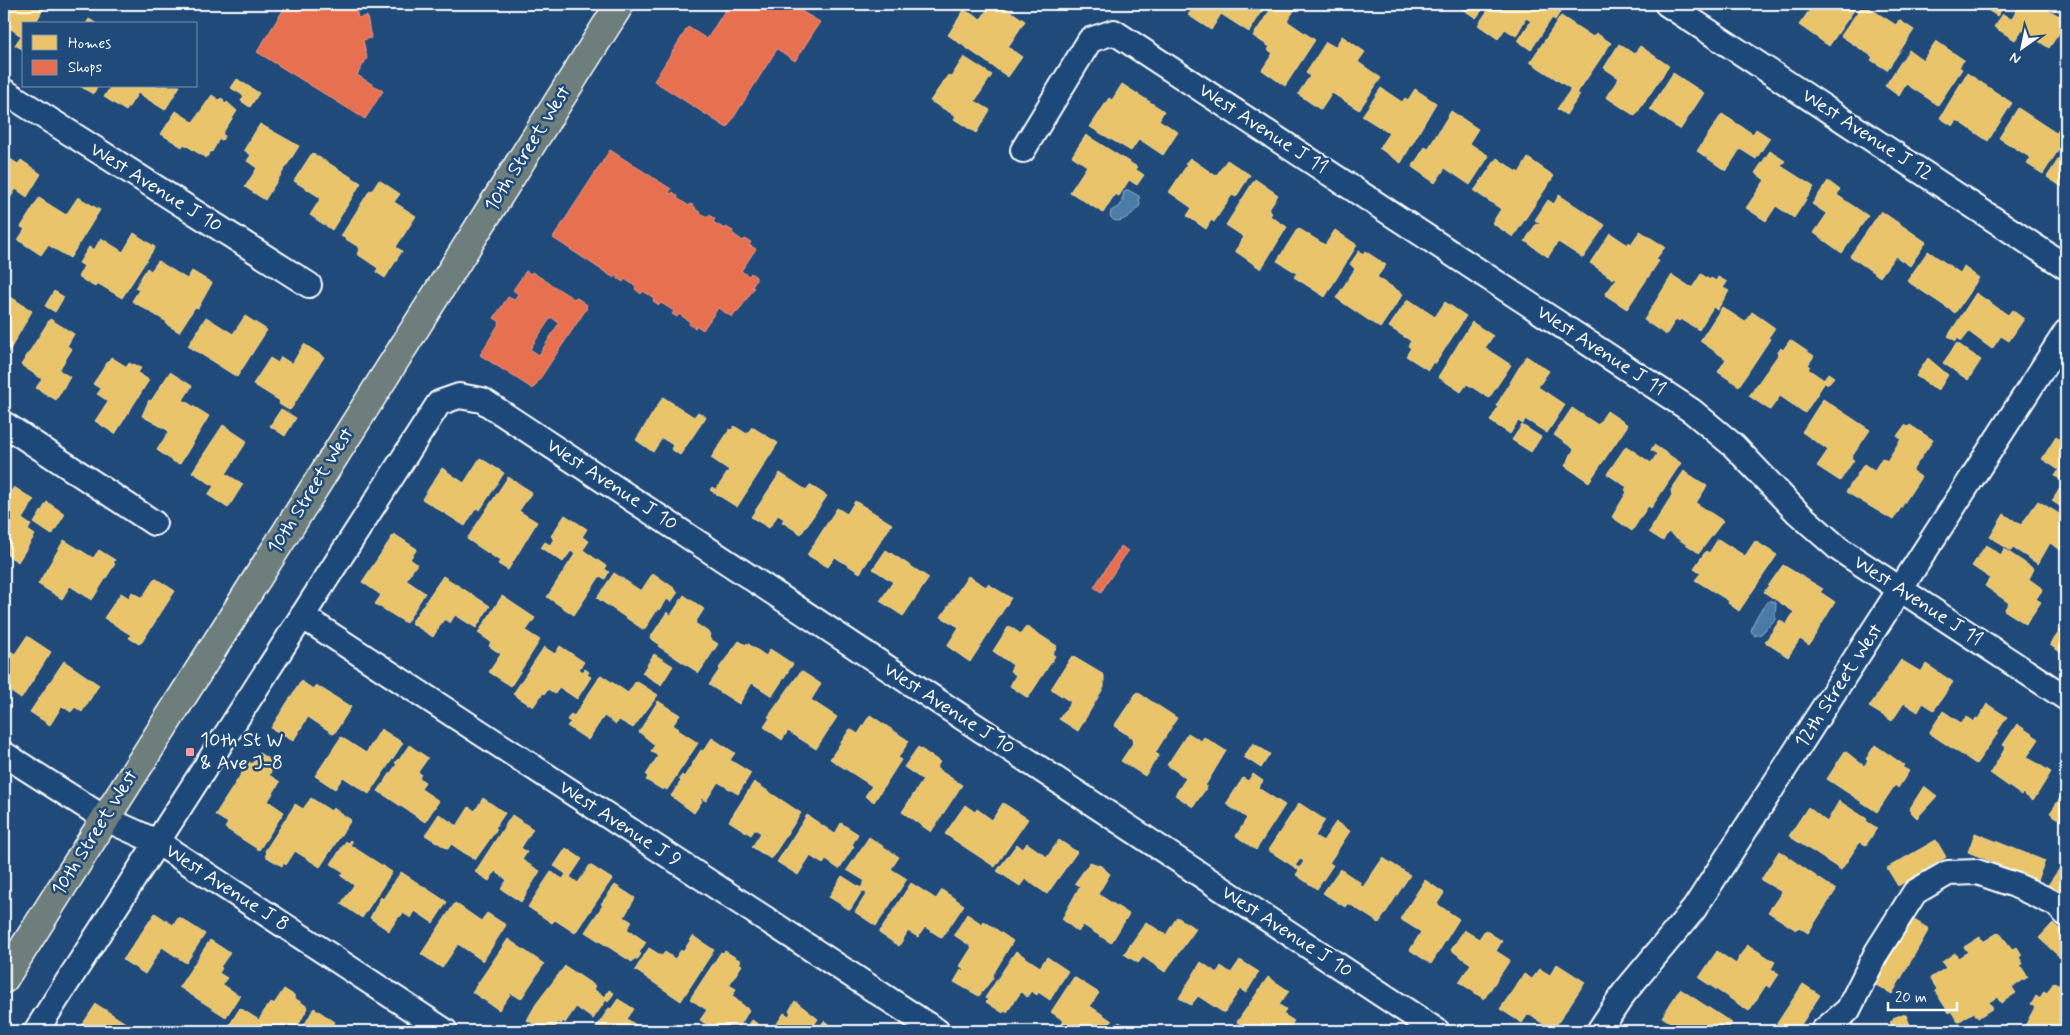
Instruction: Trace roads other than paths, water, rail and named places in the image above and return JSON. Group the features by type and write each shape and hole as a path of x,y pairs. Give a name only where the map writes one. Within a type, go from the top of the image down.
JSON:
{"main road":[{"name":"10th Street West","path":"4,978 620,4"}],"street":[{"name":"West Avenue J 12","path":"1667,4 2066,267"},
{"name":"West Avenue J 11","path":"1023,150 1090,40 1114,32 1692,411 1734,446 1804,518 1840,549 2066,698"},
{"name":"West Avenue J 10","path":"4,91 309,285"},
{"name":"12th Street West","path":"1599,1031 1624,993 1694,909 2066,332"},
{"name":"West Avenue J 10","path":"302,616 439,403 459,396 482,400 1437,1031"},
{"path":"4,424 154,523"},
{"path":"36,1031 302,616"},
{"name":"West Avenue J 9","path":"302,616 937,1031"},
{"name":"West Avenue J 8","path":"4,754 104,818 157,842 445,1031"},
{"path":"1823,1031 1848,1010 1877,952 1915,892 1948,873 1977,872 2015,884 2056,904 2066,914"}],"water":[{"path":"1128,190 1139,196 1140,205 1125,218 1117,221 1113,220 1110,216 1111,211 1121,205 1124,192"},
{"path":"1770,600 1776,603 1775,620 1761,634 1755,636 1751,631 1754,622"}],"place":[{"name":"10th St W & Ave J-8","path":"190,752"}]}
